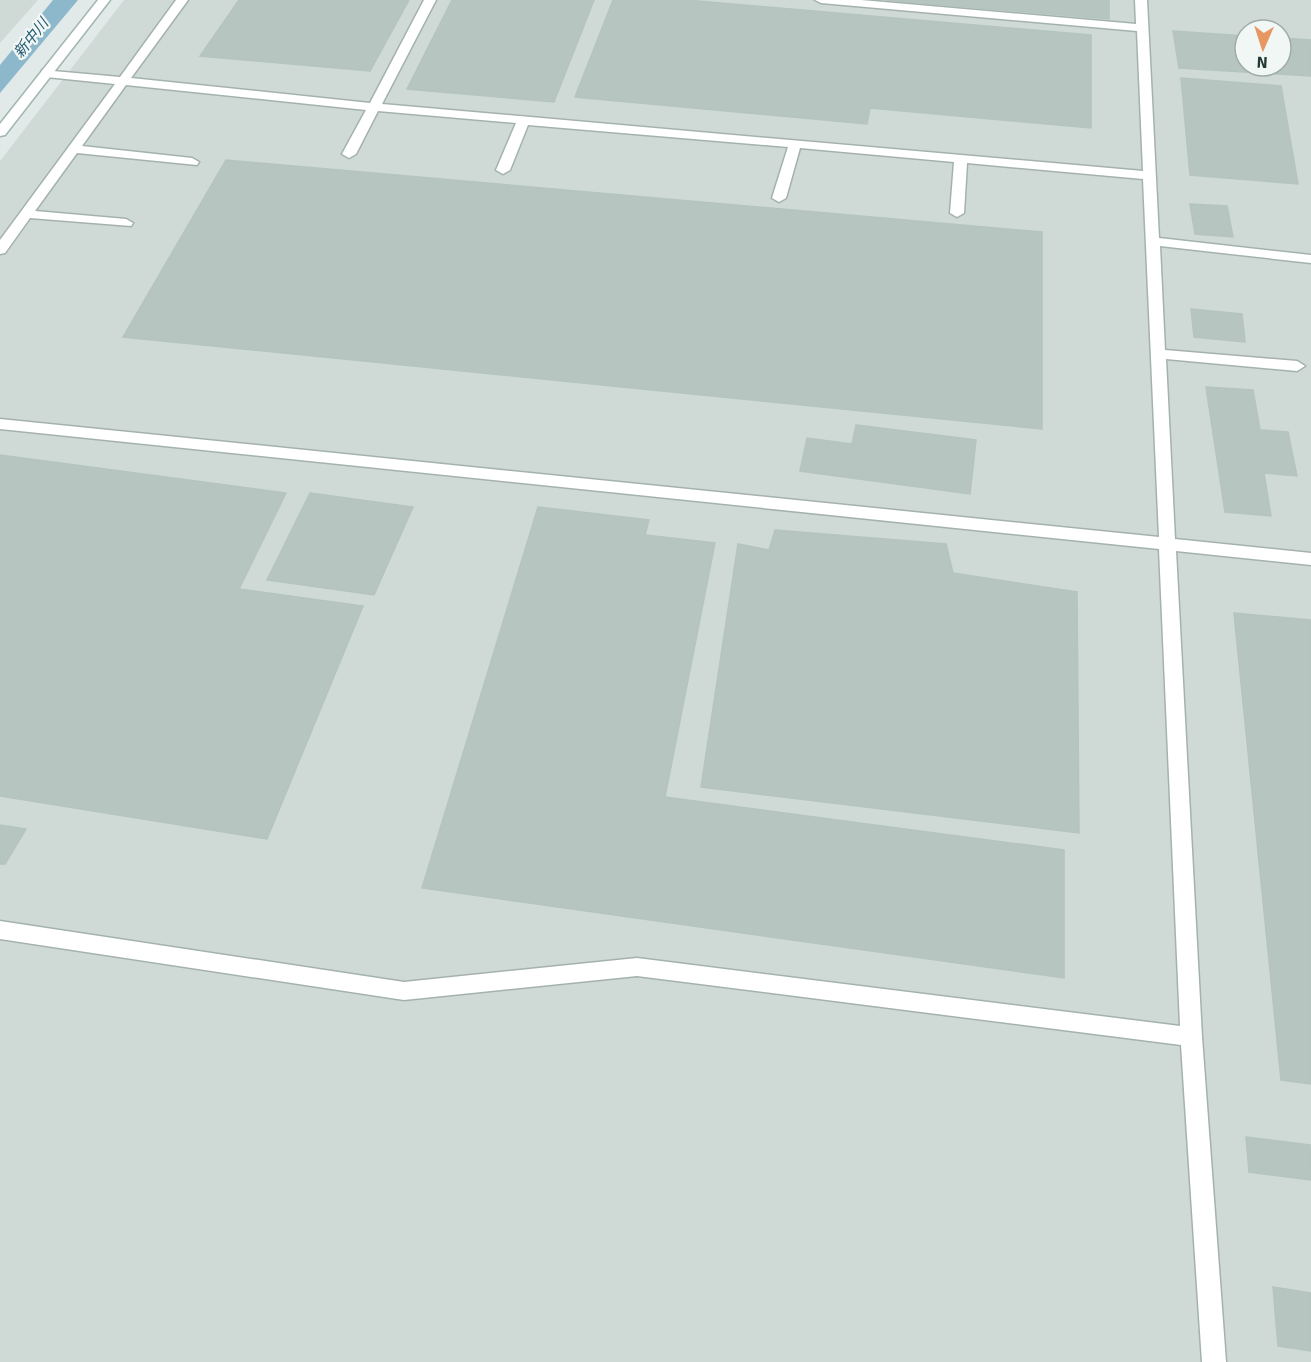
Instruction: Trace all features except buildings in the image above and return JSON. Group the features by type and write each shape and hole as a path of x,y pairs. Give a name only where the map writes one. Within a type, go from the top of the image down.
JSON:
{"street":[{"path":"0,132 104,0"},
{"path":"0,250 182,0"},
{"path":"349,154 430,0"},
{"path":"821,0 1142,28"},
{"path":"1141,0 1191,1037 1214,1362"},
{"path":"46,73 372,107 1148,175"},
{"path":"503,170 524,120"},
{"path":"779,198 795,144"},
{"path":"74,149 192,162"},
{"path":"957,213 961,159"},
{"path":"27,214 126,223"},
{"path":"1151,241 1311,259"},
{"path":"1157,354 1298,366"},
{"path":"0,424 1311,559"},
{"path":"0,930 404,991 638,967 1191,1037"}],"shaded area":[{"path":"0,0 38,0 0,43"},
{"path":"124,0 1311,0 1311,1362 0,1362 0,161"}],"water":[{"name":"新中川","path":"53,0 78,0 0,93 0,65"}]}
